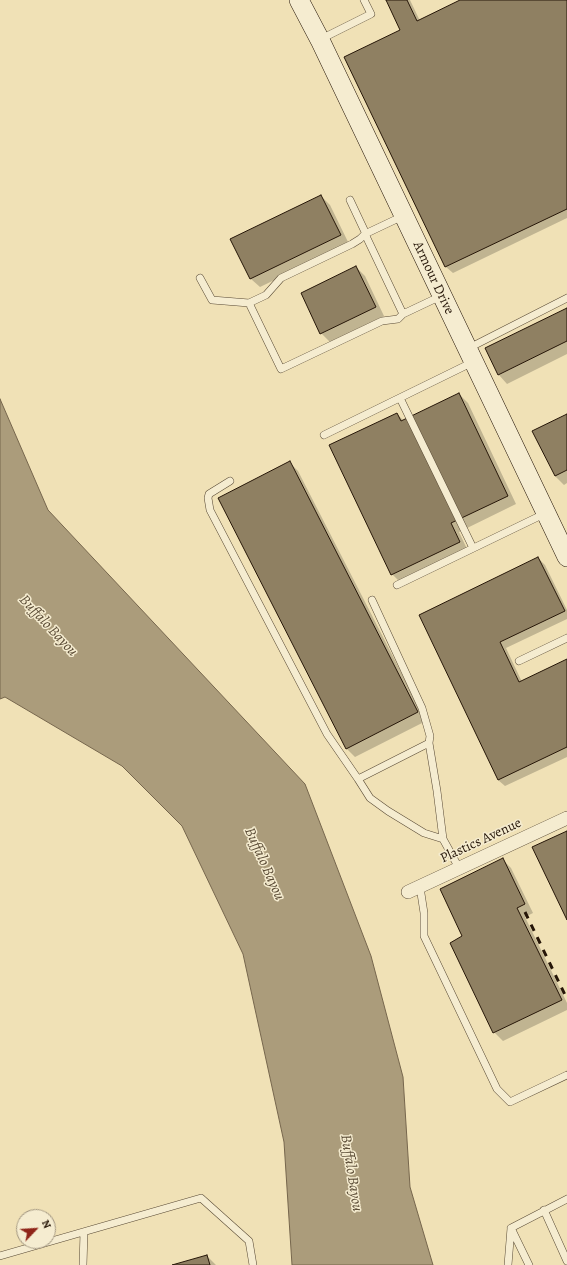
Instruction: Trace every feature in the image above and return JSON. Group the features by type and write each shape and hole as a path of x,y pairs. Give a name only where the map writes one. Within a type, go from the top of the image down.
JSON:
{"street":[{"name":"Armour Drive","path":"298,0 320,40 567,557"},
{"name":"Plastics Avenue","path":"414,890 567,818"}],"lane":[{"path":"320,40 371,14 364,0"},
{"path":"350,200 403,314"},
{"path":"200,278 212,300 249,303 266,295 281,278 352,244 366,234 403,216"},
{"path":"249,303 281,369 382,321 398,319 403,314 441,296"},
{"path":"324,434 400,398 567,298"},
{"path":"400,398 473,548"},
{"path":"230,481 209,494 208,498 210,510 327,734 370,798 424,833 443,839"},
{"path":"397,585 546,513"},
{"path":"372,600 422,708 430,736 429,743 443,839 460,868"},
{"path":"519,661 567,638"},
{"path":"358,779 429,743"},
{"path":"414,890 424,913 424,936 497,1089 510,1102 567,1074"},
{"path":"0,1256 201,1198 249,1241 253,1265"},
{"path":"511,1228 567,1199"},
{"path":"544,1210 567,1261"},
{"path":"508,1265 511,1228"},
{"path":"511,1228 529,1265"},
{"path":"83,1265 84,1232"}],"water":[{"name":"Buffalo Bayou","path":"0,399 48,510 305,784 371,956 403,1077 410,1187 433,1265 292,1265 284,1142 243,954 182,826 122,766 5,697 0,699"}],"building":[{"path":"386,0 407,0 417,21 460,0 567,0 567,209 445,267 344,57 400,30"},
{"path":"321,195 341,235 250,279 230,239"},
{"path":"356,266 376,307 320,334 301,293"},
{"path":"567,308 567,341 498,375 485,348"},
{"path":"459,393 508,496 451,523 460,542 391,575 329,445 397,413 401,421"},
{"path":"567,414 567,470 555,476 532,431"},
{"path":"290,461 418,712 346,749 218,498"},
{"path":"538,557 565,611 500,642 519,682 567,659 567,747 498,780 419,615"},
{"path":"567,831 567,920 532,847"},
{"path":"503,858 525,904 517,908 562,1000 493,1033 450,943 462,936 440,889"},
{"path":"207,1255 210,1265 172,1265"}],"railway":[{"path":"525,912 567,999"}]}
